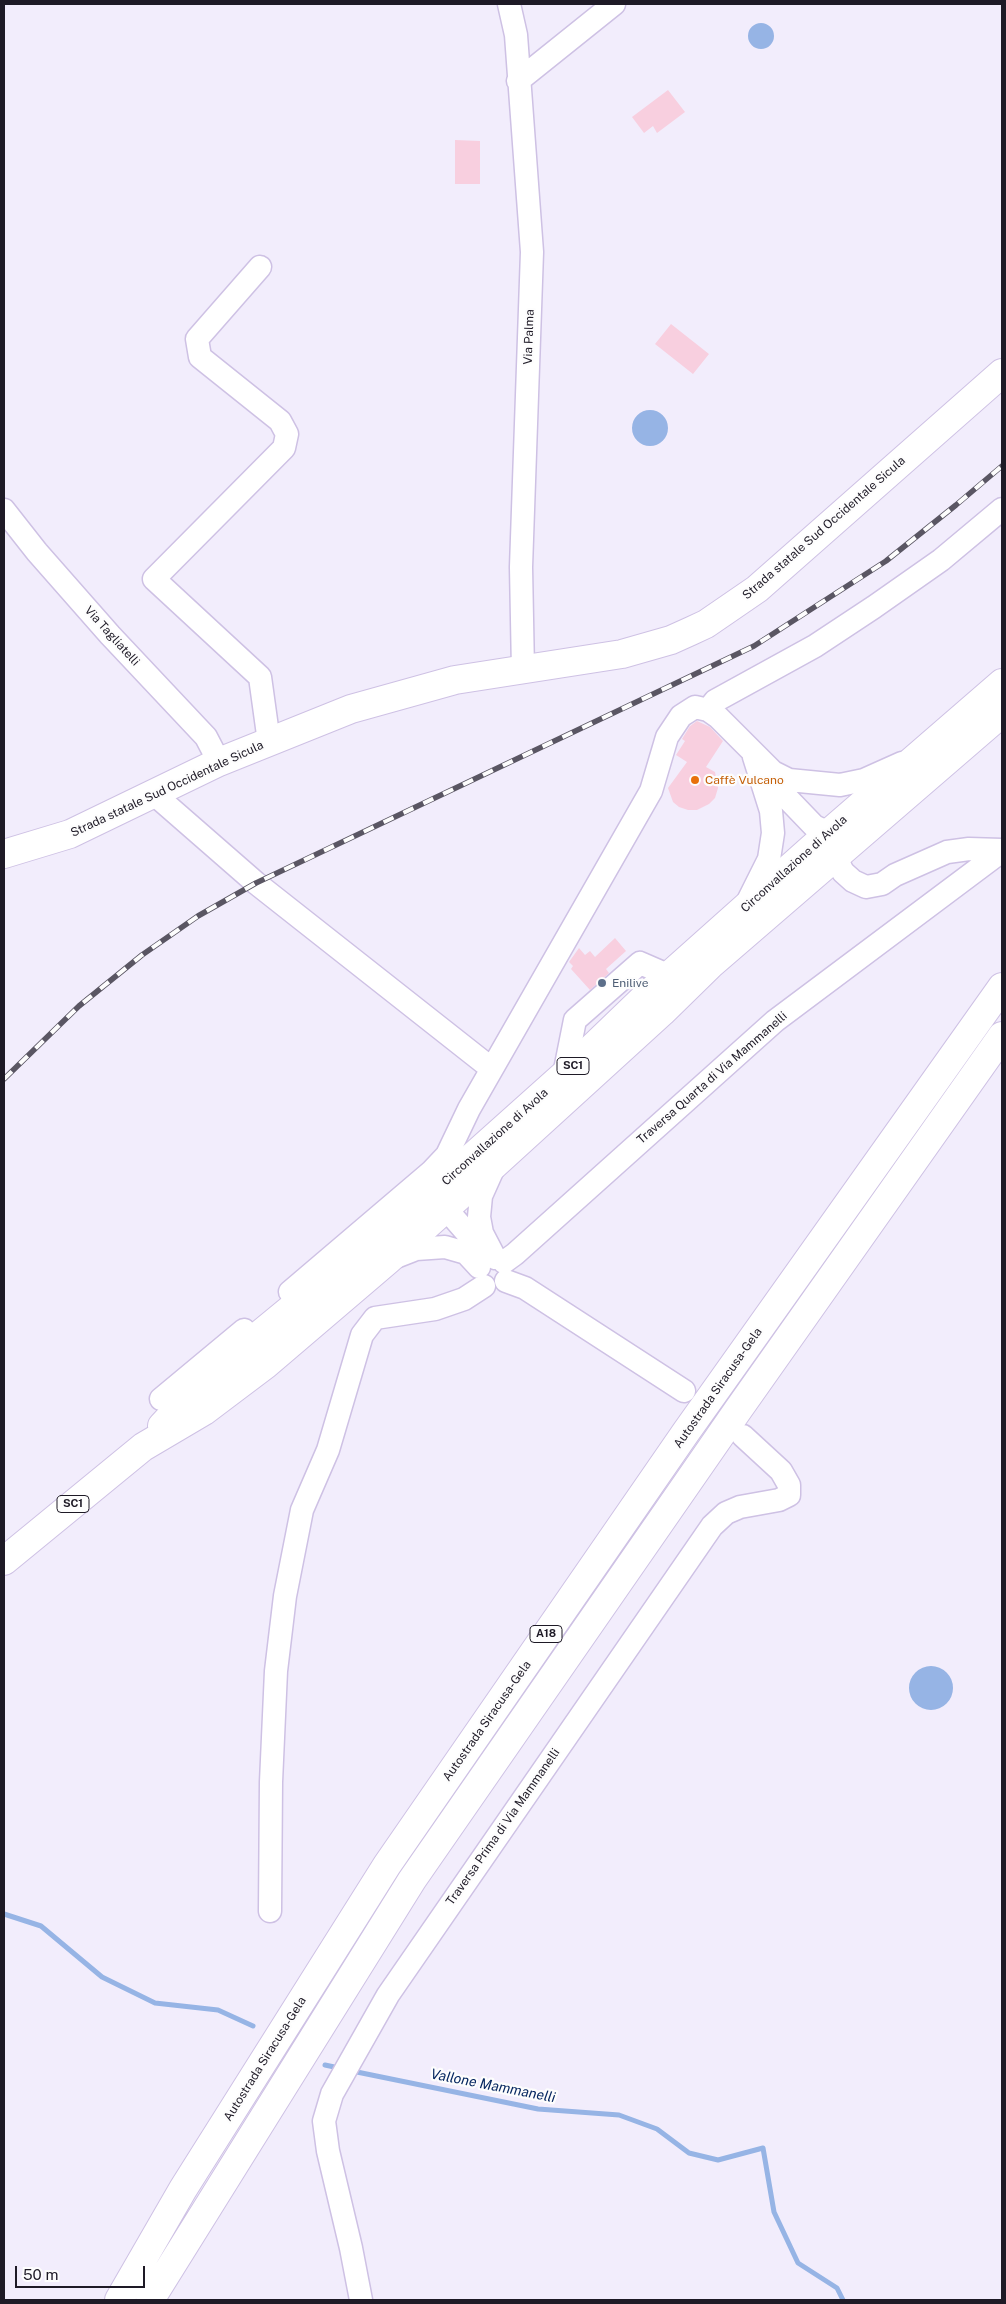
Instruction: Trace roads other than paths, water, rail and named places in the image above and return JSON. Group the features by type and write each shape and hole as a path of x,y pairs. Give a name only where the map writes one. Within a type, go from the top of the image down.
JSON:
{"main road":[{"name":"Strada statale Sud Occidentale Sicula","path":"4,854 70,834 220,762 351,709 455,680 523,671 622,654 671,640 706,624 757,589 1002,373"},
{"name":"Circonvallazione di Avola","path":"143,1448 189,1397 242,1349 433,1205 495,1164 662,1012 831,849 918,755 1002,682"},
{"name":"Circonvallazione di Avola","path":"4,1561 143,1448 204,1411 265,1365 388,1260 433,1205 564,1075 744,909 831,849 857,837 1002,713"},
{"name":"Autostrada Siracusa-Gela","path":"119,2300 183,2189 387,1865 686,1432 1002,988"},
{"name":"A18","path":"156,2296 412,1880 738,1410 1002,1036"}],"street":[{"name":"Via Palma","path":"509,4 516,35 532,252 521,567 523,671"},
{"path":"518,81 614,4"},
{"path":"260,267 196,339 200,357 280,421 286,434 284,448 154,579 260,677 269,742"},
{"path":"708,710 715,701 815,646 874,607 940,560 1002,508"},
{"name":"Via Tagliatelli","path":"4,510 37,552 110,635 206,737 220,762"},
{"path":"161,1399 431,1172 446,1155 492,1069 651,791 667,737 681,716 695,707 708,710 718,717 761,765 823,817 831,849 843,872 853,881 866,887 882,884 947,852 969,849 1002,851"},
{"path":"761,765 789,780 840,785 864,780 918,755"},
{"path":"744,909 769,859 773,833 771,811 761,765"},
{"path":"154,794 256,883 492,1069"},
{"name":"Traversa Quarta di Via Mammanelli","path":"270,1911 271,1782 276,1690 285,1596 302,1510 328,1450 362,1335 375,1318 434,1309 464,1299 489,1266 523,1248 775,1020 986,866 1002,851"},
{"path":"489,1266 479,1217 481,1196 495,1164"},
{"path":"433,1205 489,1266"},
{"path":"388,1260 416,1249 445,1247 489,1266 684,1390"},
{"name":"Traversa Prima di Via Mammanelli","path":"360,2300 324,2121 332,2094 388,1995 712,1526 726,1513 740,1506 780,1500 789,1495 788,1485 781,1471 743,1436"}],"water":[{"path":"761,23 770,27 774,36 770,45 761,49 752,45 748,36 752,27"},
{"path":"650,410 657,411 663,415 667,421 667,435 663,441 657,445 650,446 643,445 637,441 633,435 632,428 633,421 637,415 643,411"},
{"path":"935,1666 947,1672 952,1679 952,1697 947,1704 940,1709 927,1710 915,1704 910,1697 909,1684 915,1672 922,1667"}],"waterway":[{"name":"Vallone Mammanelli","path":"4,1914 41,1926 102,1977 155,2003 218,2010 253,2026"},
{"name":"Vallone Mammanelli","path":"325,2065 339,2068"},
{"name":"Vallone Mammanelli","path":"352,2071 538,2109 619,2115 657,2129 689,2153 718,2160 763,2148 774,2212 798,2263 837,2288 843,2300"}],"railway":[{"path":"4,1079 79,1006 142,955 198,916 256,883 754,646 886,561 1002,466"}],"place":[{"name":"Caffè Vulcano","path":"695,780"},
{"name":"Enilive","path":"602,983"}]}
